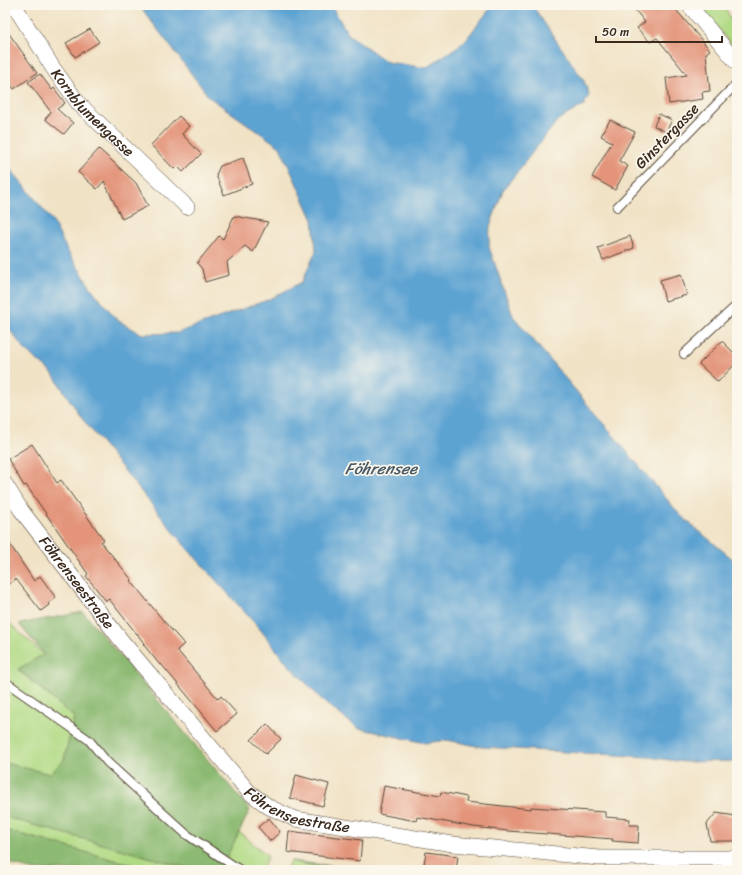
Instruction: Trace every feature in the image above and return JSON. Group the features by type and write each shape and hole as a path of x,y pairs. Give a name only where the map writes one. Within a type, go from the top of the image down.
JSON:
{"street":[{"name":"Kornblumengasse","path":"14,5 53,68 79,104 187,207"},
{"path":"689,5 737,63"},
{"name":"Föhrenseestraße","path":"5,484 21,510 121,640 249,792 269,807 295,818 453,844 599,858 737,858"}],"lane":[{"name":"Ginstergasse","path":"617,208 737,83"},
{"path":"684,354 737,305"},
{"path":"10,685 89,740 107,762 186,834 240,870"}],"green space":[{"path":"699,5 724,5 737,33 737,52"},
{"path":"83,612 250,810 220,870 195,870 5,817 5,763 50,774 64,760 74,717 18,669 44,654 19,624"},
{"path":"5,619 44,655 18,670 74,717 64,760 50,774 5,763"},
{"path":"5,817 195,870 151,870 5,830"},
{"path":"5,830 151,870 33,870 5,862"},
{"path":"239,832 268,856 262,869 264,870 220,870"},
{"path":"291,861 336,870 285,870"},
{"path":"291,861 365,870 336,870"}],"water":[{"name":"Föhrensee","path":"139,5 331,5 348,34 387,62 426,68 464,42 493,5 532,5 584,81 589,95 584,105 558,120 503,190 490,226 489,247 513,316 681,516 737,562 737,761 684,762 648,757 482,747 447,740 425,743 358,728 326,704 286,662 259,628 185,546 81,417 52,373 24,349 5,323 5,162 52,220 67,250 91,288 117,320 142,334 177,333 270,299 302,282 316,251 313,220 280,147 209,97"}],"building":[{"path":"631,5 672,5 710,50 706,53 710,91 702,92 703,99 669,104 666,78 687,75 657,38 650,42 637,28 645,22"},
{"path":"5,28 37,73 14,89 5,77"},
{"path":"90,29 99,42 75,57 66,43"},
{"path":"40,74 52,90 54,88 65,103 57,109 73,123 64,134 45,119 51,112 28,82"},
{"path":"659,114 672,120 666,132 654,126"},
{"path":"179,116 189,126 182,134 201,154 183,172 177,166 174,169 151,145"},
{"path":"610,120 635,132 619,161 628,166 615,190 592,177 612,142 601,136"},
{"path":"99,149 136,183 148,206 122,219 104,181 97,189 78,172"},
{"path":"243,158 252,184 224,195 216,175 220,166"},
{"path":"234,216 268,222 253,252 245,246 227,262 229,275 205,282 202,269 197,263 219,236 223,239"},
{"path":"630,236 634,248 603,260 598,248"},
{"path":"681,274 687,295 665,301 660,280"},
{"path":"722,341 737,356 737,362 718,382 699,364"},
{"path":"32,444 57,483 61,480 104,540 101,542 132,580 131,581 184,644 177,650 218,699 221,696 237,714 217,731 161,664 160,665 109,599 106,601 86,576 88,574 26,485 24,486 8,459"},
{"path":"5,537 34,581 40,576 56,598 41,611 16,579 5,587"},
{"path":"267,724 281,739 266,754 251,740"},
{"path":"296,775 329,784 323,806 290,798"},
{"path":"384,786 440,796 441,792 467,797 466,802 531,809 531,807 605,812 605,817 630,819 629,825 639,825 638,843 612,841 613,839 474,827 417,817 416,821 379,814"},
{"path":"716,813 736,816 736,841 710,841 707,824"},
{"path":"269,818 280,832 270,841 258,827"},
{"path":"289,831 362,840 360,861 287,852"},
{"path":"426,852 458,856 456,870 423,870"}]}
